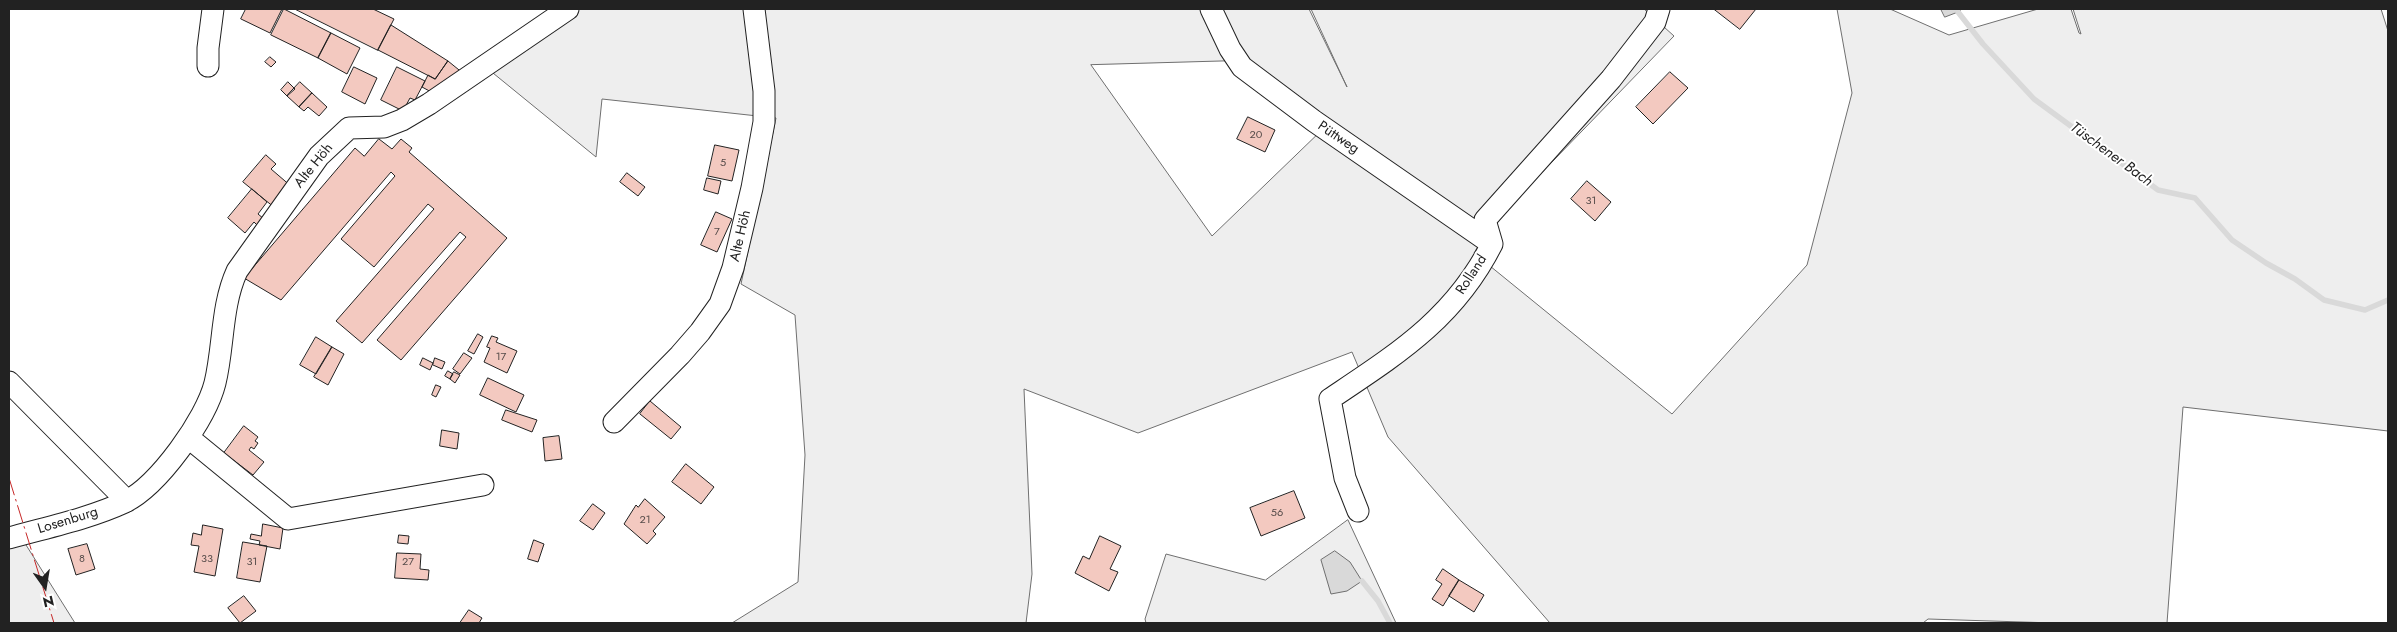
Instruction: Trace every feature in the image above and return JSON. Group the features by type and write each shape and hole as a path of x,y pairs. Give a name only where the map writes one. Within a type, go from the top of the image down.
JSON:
{"lane":[{"path":"208,66 208,48 214,9"},
{"name":"Alte Höh","path":"127,501 154,478 189,438 209,402 215,382 229,288 237,271 319,156 349,128 384,127 429,104 568,9"},
{"name":"Alte Höh","path":"614,422 700,332 720,304 733,268 752,188 764,122 764,91 754,9"},
{"name":"Püttweg","path":"1210,9 1230,49 1242,67 1314,122 1492,244"},
{"name":"Rolland","path":"1358,511 1345,478 1330,399 1407,346 1435,322 1460,296 1481,265 1492,244 1485,220 1611,79 1655,22 1659,9"},
{"path":"9,382 127,501"},
{"path":"189,438 288,519 483,485"},
{"name":"Losenburg","path":"9,538 92,515 127,501"}],"shaded area":[{"path":"552,9 1309,9 1347,87 1311,9 1644,9 1674,36 1491,225 1474,253 1672,414 1807,265 1852,93 1837,9 1890,9 1949,35 2038,9 2071,9 2081,34 2073,9 2381,9 2388,31 2388,431 2183,407 2167,623 2054,623 1928,619 1923,623 1550,623 1388,437 1352,352 1138,433 1024,389 1032,574 1026,623 732,623 798,582 805,455 795,315 741,284 776,118 602,99 596,157 477,60","holes":["1229,61 1325,127 1212,236 1091,65"]},
{"path":"1941,9 1962,9 1945,17"},
{"path":"1348,520 1396,623 1146,623 1145,619 1166,554 1265,580"},
{"path":"16,529 75,623 9,623 9,530"},
{"path":"1335,551 1350,562 1362,581 1347,591 1331,594 1321,560"}],"building":[{"path":"246,9 282,9 270,33 241,19"},
{"path":"284,9 331,33 318,58 271,35"},
{"path":"295,9 373,9 394,19 378,50"},
{"path":"1714,9 1756,9 1740,29"},
{"path":"391,25 448,61 435,79 378,50"},
{"path":"331,33 360,48 347,74 318,58"},
{"path":"270,57 276,62 271,67 265,62"},
{"path":"448,61 464,74 435,94 422,87 428,75 435,79"},
{"path":"354,67 377,78 365,104 342,92"},
{"path":"397,67 425,81 415,100 410,98 403,111 381,100"},
{"path":"1670,72 1688,88 1653,124 1636,107"},
{"path":"288,82 295,89 287,96 281,90"},
{"path":"300,82 312,93 299,107 287,96"},
{"path":"312,93 327,107 319,116 308,107 304,111 299,107"},
{"path":"1248,117 1275,130 1265,152 1237,139"},
{"path":"379,139 392,149 401,139 412,148 409,152 507,238 401,360 377,340 466,237 460,232 362,343 336,321 434,209 428,204 374,267 341,239 395,176 391,172 281,300 244,278 355,148 364,156"},
{"path":"715,145 739,150 732,181 708,176"},
{"path":"266,155 276,164 271,169 292,187 275,208 243,182"},
{"path":"627,173 645,187 638,196 620,182"},
{"path":"707,178 721,181 718,194 704,190"},
{"path":"1587,181 1611,202 1595,221 1571,199"},
{"path":"252,189 267,202 258,214 264,219 258,226 254,222 245,233 228,218"},
{"path":"716,212 732,219 717,252 701,245"},
{"path":"478,334 483,337 474,354 468,351"},
{"path":"492,336 498,338 496,342 517,351 507,373 484,362 490,348 487,347"},
{"path":"316,337 332,347 316,374 300,365"},
{"path":"332,347 344,354 328,385 314,377"},
{"path":"464,353 472,358 460,374 453,369"},
{"path":"423,358 433,363 430,370 420,365"},
{"path":"435,358 445,362 442,369 433,365"},
{"path":"448,371 453,374 450,379 445,376"},
{"path":"454,372 460,375 455,383 450,379"},
{"path":"488,378 524,395 516,412 480,395"},
{"path":"436,385 441,387 436,397 432,395"},
{"path":"650,401 681,427 671,439 640,414"},
{"path":"506,410 537,420 532,432 502,420"},
{"path":"244,426 258,437 255,441 258,443 254,449 251,447 249,450 264,462 253,475 224,453"},
{"path":"442,430 459,433 457,449 440,446"},
{"path":"559,436 562,459 545,461 543,438"},
{"path":"686,464 714,487 701,504 672,482"},
{"path":"1294,491 1305,518 1261,536 1250,508"},
{"path":"645,499 665,517 653,531 656,534 647,544 624,524 636,505 638,507"},
{"path":"593,504 605,513 593,530 580,521"},
{"path":"263,524 283,528 280,549 259,545 260,541 250,539 251,534 261,536"},
{"path":"203,525 223,529 215,576 194,572 199,546 191,545 193,533 201,535"},
{"path":"399,535 409,536 408,544 398,543"},
{"path":"1100,536 1121,546 1110,569 1118,572 1109,591 1075,573 1083,556 1089,559"},
{"path":"534,540 544,544 538,562 528,559"},
{"path":"243,542 267,546 260,582 237,578"},
{"path":"87,544 95,569 76,575 68,549"},
{"path":"397,553 421,554 420,569 429,570 428,580 395,578"},
{"path":"1443,569 1459,580 1443,606 1432,599 1442,584 1436,580"},
{"path":"1459,580 1484,595 1474,612 1449,596"},
{"path":"244,596 256,611 240,623 228,608"},
{"path":"469,610 482,618 479,623 460,623"}],"waterway":[{"name":"Tüschener Bach","path":"1958,12 1983,44 2034,99 2158,190 2195,198 2232,240 2266,263 2295,279 2324,300 2365,310 2388,300"},
{"path":"1362,581 1378,601 1390,623"}],"power":[{"path":"9,478 54,623"}]}
